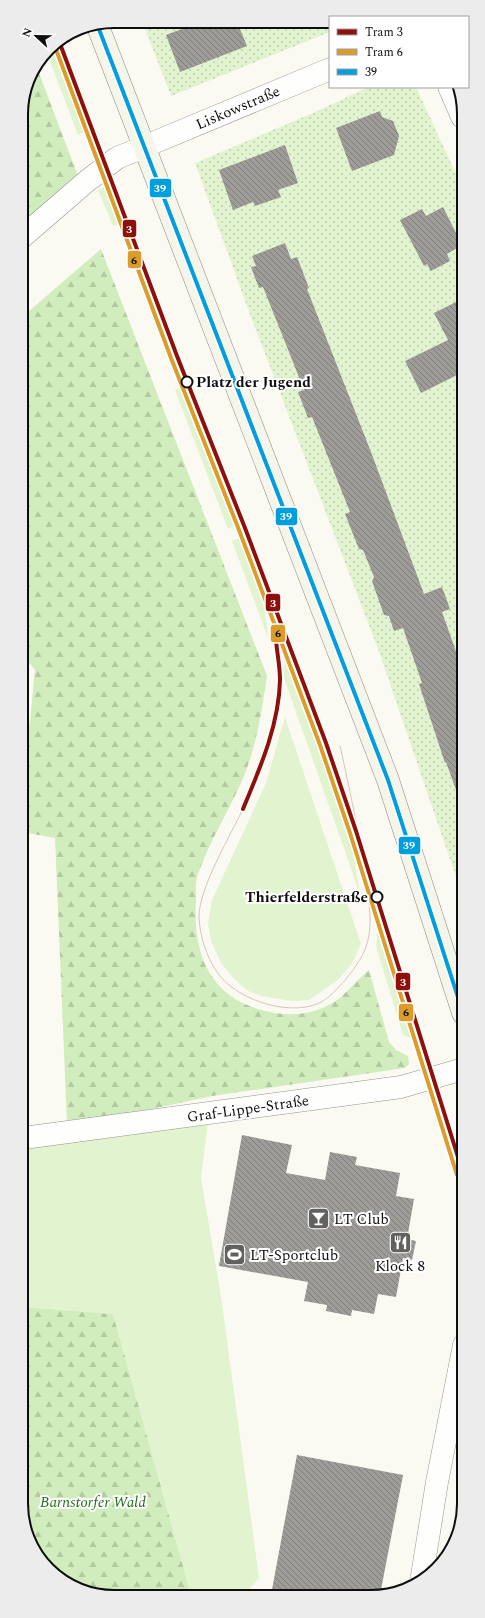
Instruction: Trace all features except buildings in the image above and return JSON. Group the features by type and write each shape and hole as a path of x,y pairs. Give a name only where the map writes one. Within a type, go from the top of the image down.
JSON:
{"main road":[{"path":"99,30 388,780 457,994"}],"street":[{"name":"Liskowstraße","path":"28,232 87,181 117,158 329,69"},
{"path":"449,88 456,103"},
{"name":"Graf-Lippe-Straße","path":"31,1137 401,1087 457,1070"},
{"path":"423,1572 437,1482 457,1381"}],"green space":[{"path":"145,28 329,28 329,32 171,96"},
{"path":"50,56 56,56 85,132 78,135 49,58"},
{"path":"39,72 78,176 28,218 28,108 31,92"},
{"path":"367,88 416,88 457,176 457,879 377,646 251,317 195,163 313,113"},
{"path":"108,186 122,223 113,226 98,190"},
{"path":"101,249 267,676 258,726 249,764 208,849 197,877 197,932 199,948 204,962 220,987 232,997 247,1005 259,1009 283,1014 308,1013 330,1004 341,997 369,970 389,1042 396,1050 408,1056 409,1064 405,1068 212,1096 152,1109 67,1123 55,838 28,833 28,741 35,670 28,661 28,312"},
{"path":"183,387 236,525 228,529 175,390"},
{"path":"240,538 262,600 268,638 232,541"},
{"path":"284,650 349,829 360,894 284,678"},
{"path":"285,717 361,944 353,962 339,979 309,1000 292,1001 261,996 248,991 235,980 221,963 211,941 208,923 212,900 266,783"},
{"path":"378,926 413,1039 403,1035 376,946"},
{"path":"209,1114 201,1178 221,1296 259,1578 248,1590 190,1590 113,1314 28,1307 28,1137"},
{"name":"Barnstorfer Wald","path":"28,1307 113,1314 190,1590 108,1590 86,1585 71,1579 53,1565 39,1547 33,1532 28,1510"}],"tram line":[{"name":"3","path":"61,47 177,356 245,528 326,743 356,831 457,1154"},
{"name":"6","path":"56,50 171,358 239,530 320,745 350,833 457,1175"},
{"name":"3","path":"243,809 268,746 276,713 280,680 276,640"},
{"path":"243,809 209,878 200,906 199,918 202,939 207,953 213,966 225,982 248,997 262,1003 291,1008 317,1004 325,1000 333,993 346,979 359,961 368,940 370,924 370,908 363,861 340,746"}],"transit line":[{"name":"39","path":"99,30 388,780 457,994"}],"place":[{"name":"Platz der Jugend","path":"187,382"},
{"name":"Thierfelderstraße","path":"377,897"},
{"name":"LT Club","path":"319,1219"},
{"name":"Klock 8","path":"400,1243"},
{"name":"LT-Sportclub","path":"234,1255"}]}
